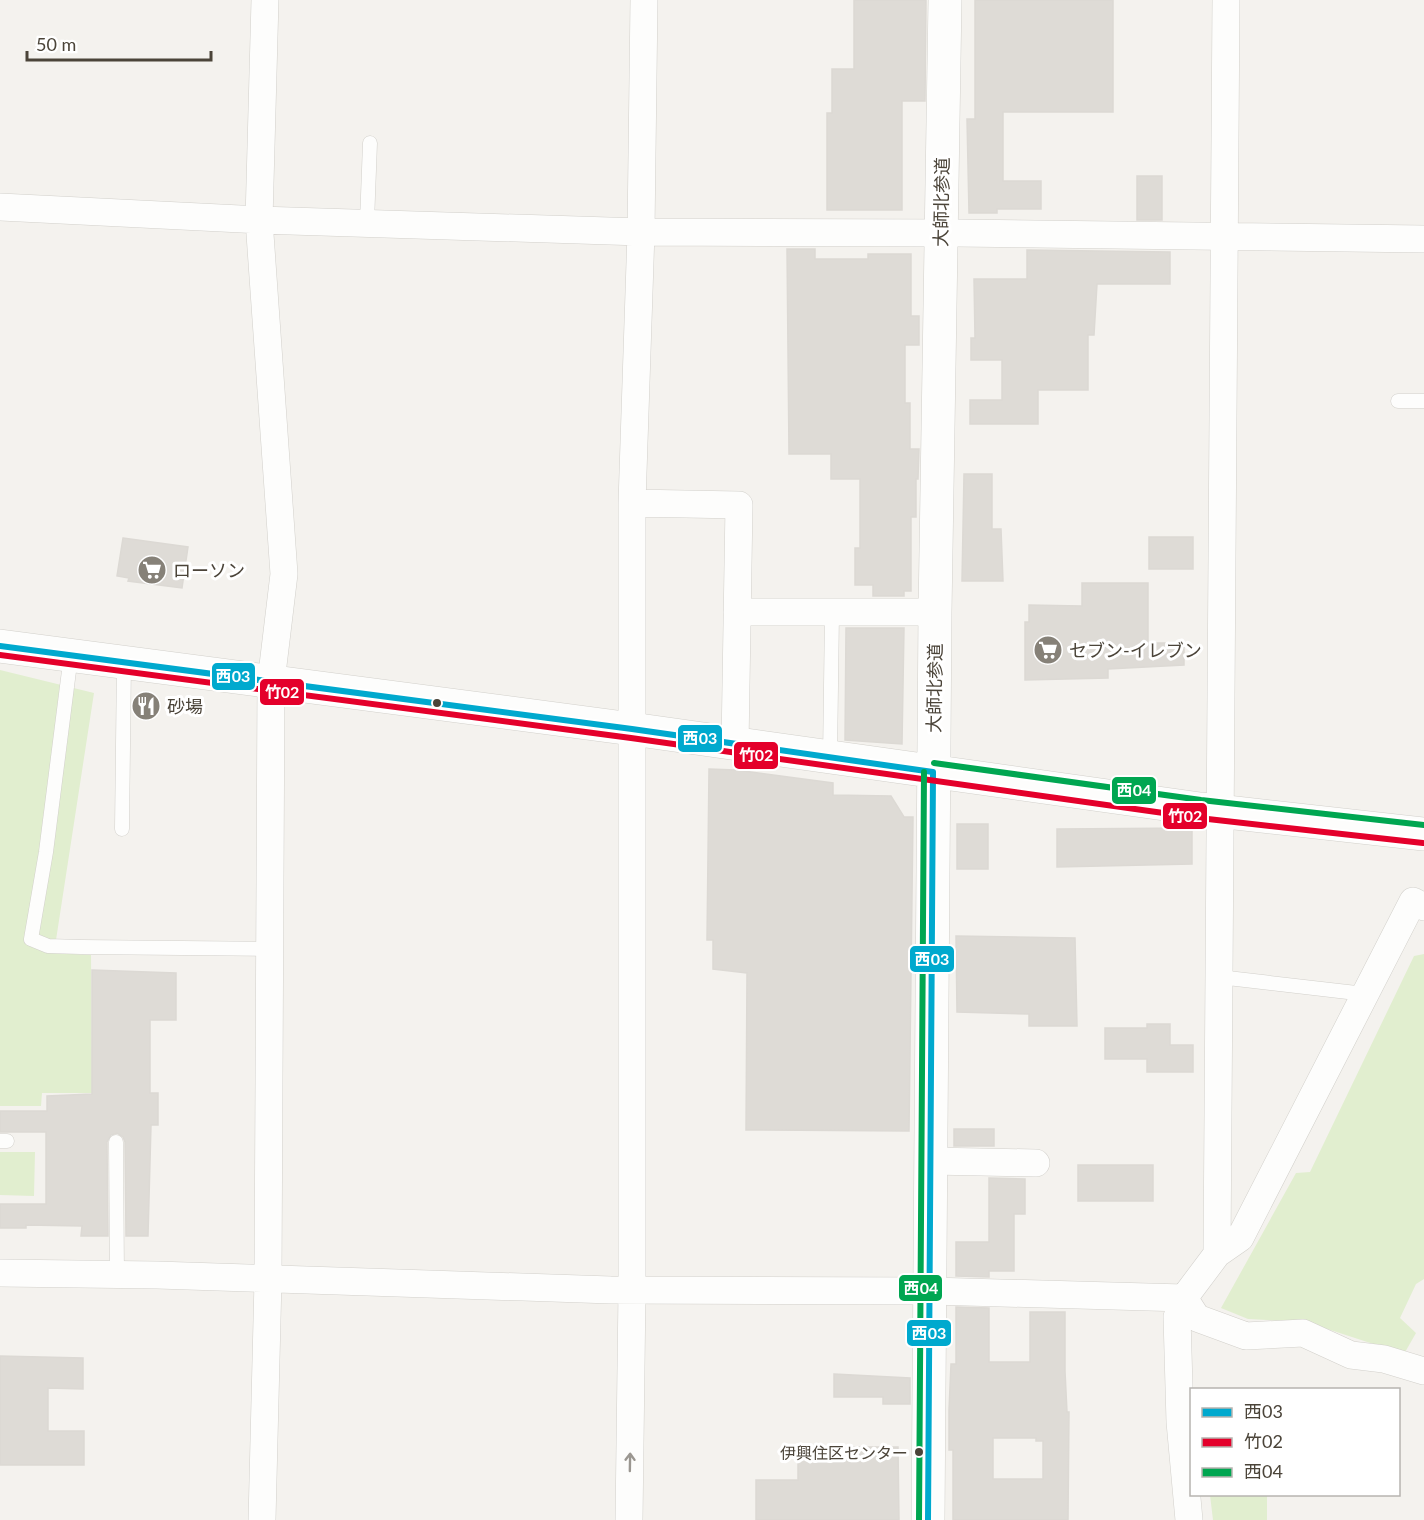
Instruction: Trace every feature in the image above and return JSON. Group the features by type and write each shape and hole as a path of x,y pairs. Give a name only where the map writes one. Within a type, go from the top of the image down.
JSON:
{"street":[{"path":"262,1520 268,1280 271,682 284,574 259,220 265,0"},
{"path":"629,1520 632,1291 632,503 641,232 644,0"},
{"name":"大師北参道","path":"928,1520 933,772 945,0"},
{"path":"1217,1254 1222,236 1226,0"},
{"path":"0,207 259,220 641,232 1424,239"},
{"path":"632,503 739,505 735,745"},
{"path":"737,612 935,612"},
{"path":"0,646 632,729 1220,810 1424,834"},
{"path":"1190,1520 1176,1362 1177,1317 1184,1298 1217,1254 1240,1238 1413,901 1424,907"},
{"path":"931,1161 1036,1163"},
{"path":"0,1273 632,1291 931,1291 1184,1298"},
{"path":"1184,1298 1197,1318 1246,1336 1303,1333 1352,1355 1384,1359 1424,1371"}],"lane":[{"path":"367,222 370,144"},
{"path":"1398,400 1424,401"},
{"path":"830,758 832,613"},
{"path":"71,655 46,852 32,939 48,946 70,947 268,949"},
{"path":"122,829 124,662"},
{"path":"1219,977 1365,994"},
{"path":"116,1143 117,1275"}],"green space":[{"path":"0,670 94,693 54,953 91,955 92,1093 42,1093 41,1106 0,1106"},
{"path":"1424,954 1424,1279 1416,1284 1400,1318 1416,1333 1404,1354 1306,1322 1248,1319 1221,1308 1296,1173 1310,1172 1414,956"},
{"path":"0,1152 35,1152 34,1196 0,1195"},
{"path":"1210,1496 1267,1496 1267,1520 1213,1520"}],"building":[{"path":"854,0 926,0 925,101 902,101 902,210 827,210 827,113 832,113 832,69 854,69"},
{"path":"975,0 1113,0 1113,112 1003,112 1003,181 1041,181 1041,209 997,209 997,213 969,213 967,119 975,119"},
{"path":"1137,176 1162,176 1162,220 1137,220"},
{"path":"787,249 815,249 815,259 868,259 868,254 911,254 911,316 919,316 919,345 905,345 905,403 910,403 910,449 919,449 916,517 911,517 911,591 904,591 904,596 873,596 873,585 855,585 855,548 860,548 860,479 831,479 831,454 789,454"},
{"path":"1027,250 1170,252 1170,284 1097,284 1094,335 1088,335 1088,390 1038,390 1038,424 970,424 970,400 1002,400 1002,360 971,360 971,338 975,338 974,279 1027,279"},
{"path":"964,474 992,474 992,529 1001,529 1003,581 962,581"},
{"path":"1149,537 1193,537 1193,569 1149,569"},
{"path":"123,538 188,547 182,588 128,581 129,578 117,576"},
{"path":"1082,583 1148,583 1148,643 1184,643 1184,665 1108,669 1108,678 1025,680 1025,622 1029,622 1029,605 1082,606"},
{"path":"846,628 904,628 902,744 845,740"},
{"path":"709,769 736,770 833,783 833,795 891,796 904,817 913,817 909,1131 746,1130 747,973 713,969 713,940 707,940"},
{"path":"957,824 988,824 988,869 957,869"},
{"path":"1192,828 1192,864 1057,867 1057,829"},
{"path":"956,936 1075,938 1077,1026 1029,1026 1029,1014 957,1012"},
{"path":"92,970 176,973 176,1020 150,1020 150,1093 158,1093 158,1125 151,1125 148,1236 126,1236 125,1142 123,1137 117,1133 111,1135 107,1142 108,1236 81,1236 82,1226 26,1225 26,1228 0,1228 0,1204 46,1204 46,1132 0,1132 0,1111 47,1111 47,1096 92,1094"},
{"path":"1147,1024 1170,1024 1170,1045 1193,1045 1193,1072 1147,1072 1147,1059 1105,1059 1105,1028 1147,1028"},
{"path":"954,1129 994,1129 994,1146 954,1146"},
{"path":"1078,1165 1153,1165 1153,1201 1078,1201"},
{"path":"989,1178 1025,1179 1025,1214 1014,1214 1014,1271 989,1271 989,1277 956,1276 956,1242 989,1242"},
{"path":"956,1307 989,1308 989,1362 1030,1362 1030,1312 1065,1312 1065,1371 1067,1412 1069,1412 1068,1520 953,1520 953,1450 949,1450 949,1410 951,1364 956,1364","holes":["993,1438 1036,1438 1036,1441 1043,1441 1043,1479 993,1479"]},
{"path":"0,1356 83,1358 83,1389 48,1388 48,1431 84,1431 84,1465 0,1465"},
{"path":"834,1374 910,1378 910,1404 883,1404 883,1397 834,1397"},
{"path":"898,1447 899,1520 756,1520 756,1480 798,1480 798,1449"}],"transit line":[{"name":"西03","path":"0,646 632,729 933,772"},
{"name":"竹02","path":"0,655 631,738 1199,818 1423,843"},
{"name":"西04","path":"934,763 1201,800 1424,825"},
{"name":"西04","path":"919,1520 924,772"},
{"name":"西03","path":"928,1520 933,772"}],"place":[{"name":"ローソン","path":"152,570"},
{"name":"セブン-イレブン","path":"1048,650"},
{"name":"砂場","path":"146,706"},
{"name":"伊興住区センター","path":"919,1452"}]}
